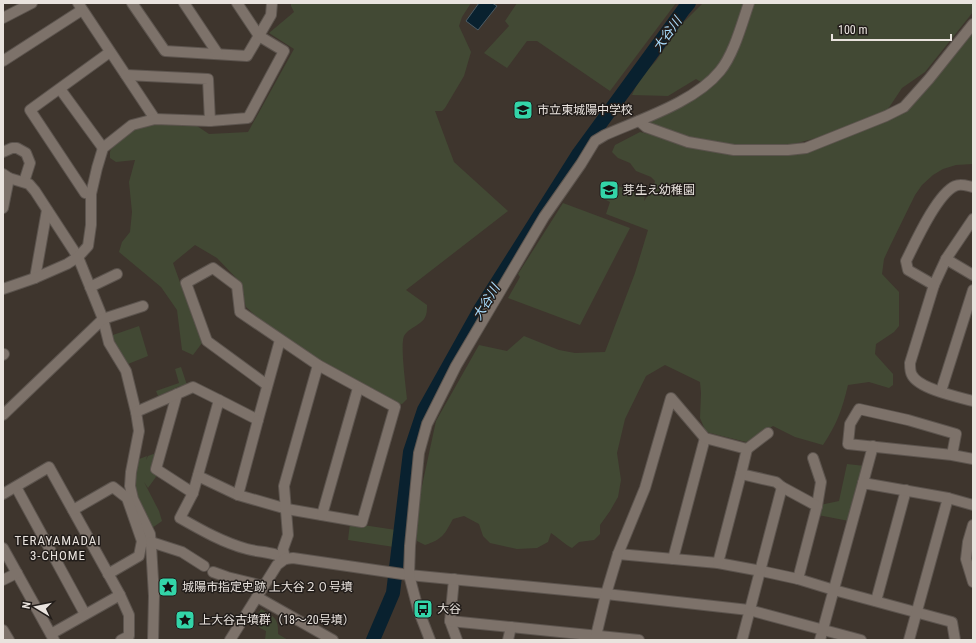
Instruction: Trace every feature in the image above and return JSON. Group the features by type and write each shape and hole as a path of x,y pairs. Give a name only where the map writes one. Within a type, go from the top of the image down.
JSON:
{"street":[{"path":"3,18 32,3"},
{"path":"132,3 165,51 247,56 271,15 272,3"},
{"path":"184,3 218,54"},
{"path":"3,289 35,278 67,264 78,258 88,246 91,225 91,194 103,148 132,125 154,119 210,121 248,118 284,51 259,36 237,3"},
{"path":"430,640 418,609 401,574 410,546 419,453 427,424 456,366 544,217 582,164 595,141 605,135 676,104 703,88 720,70 733,47 749,3"},
{"path":"3,61 80,6 154,119"},
{"path":"639,120 646,127 688,142 734,150 806,148 886,116 904,107 930,79 973,24"},
{"path":"91,194 85,193 30,110 110,52"},
{"path":"126,75 208,79 210,121"},
{"path":"60,89 103,148"},
{"path":"3,152 12,148 17,148 26,153 30,163 24,182"},
{"path":"3,208 6,176 28,184 35,191 78,258 103,319 109,343 126,371 139,431 131,472 130,486 133,499 150,534 151,542 154,596 152,640"},
{"path":"934,285 908,270 906,260 929,217 944,194 956,185 973,187"},
{"path":"35,278 47,210"},
{"path":"973,219 946,259 934,285 910,363 912,376 920,384 973,401"},
{"path":"946,259 973,275"},
{"path":"198,476 238,495 287,509 362,522 395,408 318,365 240,312 237,286 213,268 186,283 207,341 267,385"},
{"path":"90,287 117,274"},
{"path":"941,391 973,290"},
{"path":"3,415 103,319 143,306"},
{"path":"238,495 280,340"},
{"path":"285,559 283,549 288,535 284,486 318,365"},
{"path":"136,412 193,388 258,420"},
{"path":"322,515 358,388"},
{"path":"177,394 156,469 193,493"},
{"path":"596,638 606,594 618,554 645,488 670,398 704,438 747,449"},
{"path":"219,400 193,493 180,518 230,543 247,549 278,554 285,559"},
{"path":"952,455 956,434 908,420 859,409 850,424 848,444 952,455 973,459"},
{"path":"718,563 742,474 747,449 768,433"},
{"path":"673,559 704,438"},
{"path":"822,635 873,446"},
{"path":"798,579 817,506 821,482 813,458"},
{"path":"3,494 49,467 120,595 129,615 126,639"},
{"path":"742,474 776,482 782,487 817,506"},
{"path":"863,482 948,498 973,506"},
{"path":"16,486 85,614"},
{"path":"73,510 113,487 127,498 142,541 139,556 108,574"},
{"path":"742,640 782,487"},
{"path":"876,601 906,490"},
{"path":"909,640 948,498"},
{"path":"973,525 966,559 973,582"},
{"path":"151,542 182,552 204,566"},
{"path":"3,548 52,637 85,614 120,595"},
{"path":"618,554 718,563 798,579 952,622 955,640"},
{"path":"230,640 277,565 285,559 293,558 401,574 606,594 749,610 822,635 861,640"},
{"path":"213,572 263,586"},
{"path":"3,580 17,573"},
{"path":"454,580 450,621 457,640"},
{"path":"257,597 333,640"},
{"path":"450,621 511,627 552,636 640,640"},
{"path":"508,640 511,627"},
{"path":"3,630 8,640"}],"green space":[{"path":"291,3 471,3 462,17 459,26 471,52 464,76 445,108 442,111 435,111 454,162 508,211 406,290 427,305 427,309 422,321 409,330 404,336 403,357 407,399 402,404 394,403 346,374 284,341 246,307 238,280 217,258 195,245 173,263 202,343 193,355 182,350 177,310 161,287 119,252 122,242 130,232 132,212 129,182 135,160 116,162 110,158 112,146 138,126 162,122 197,126 209,134 248,132 294,49 269,33 294,12"},
{"path":"517,3 676,3 610,91 537,41 527,41 507,68 484,53 509,26 505,21"},
{"path":"703,3 973,3 973,12 925,72 902,88 886,112 831,134 790,145 753,147 719,144 685,138 646,123 707,86 696,79 668,96 632,95 640,78 656,61 680,26"},
{"path":"973,29 973,164 956,165 943,169 933,175 922,185 915,195 884,259 882,274 899,292 899,326 894,332 876,344 875,354 893,374 893,385 889,388 869,382 848,385 844,402 832,430 823,445 795,437 773,426 746,442 706,432 700,418 700,382 665,365 646,376 625,419 617,453 621,480 618,497 600,525 600,534 594,540 579,542 572,548 551,533 548,542 537,548 517,549 490,543 483,536 479,524 464,516 453,519 445,533 436,541 425,545 417,541 417,509 436,421 479,345 507,351 524,336 559,350 575,353 605,352 635,273 648,230 606,214 610,202 604,199 609,183 645,196 644,201 653,188 655,181 651,177 636,171 630,163 618,158 612,152 615,145 640,132 702,147 804,153 906,110"},
{"path":"563,203 630,228 580,325 508,298 520,277 518,274"},
{"path":"139,326 148,356 128,364 121,356 110,336"},
{"path":"181,367 187,385 180,388 180,386 158,396 156,391 179,383 175,369"},
{"path":"156,453 158,474 148,488 144,482 159,511 162,521 152,528 134,489 134,461 147,456 146,460 148,456"},
{"path":"847,464 865,466 849,521 818,515 820,505 839,501"},
{"path":"350,523 396,530 394,547 348,540"},
{"path":"261,609 275,618 278,625 278,634 288,640 265,640 266,631 260,628 254,620"}],"water":[{"path":"479,3 492,3 497,6 478,30 466,21"}],"waterway":[{"name":"大谷川","path":"373,640 393,593 410,452 424,410 481,308 579,153 689,3"}],"place":[{"name":"市立東城陽中学校","path":"523,110"},
{"name":"芽生え幼稚園","path":"609,190"},
{"name":"城陽市指定史跡 上大谷２０号墳","path":"168,587"},
{"name":"大谷","path":"423,609"},
{"name":"上大谷古墳群（18～20号墳）","path":"185,620"}],"district":[{"name":"TERAYAMADAI 3-CHOME","path":"58,548"}]}
